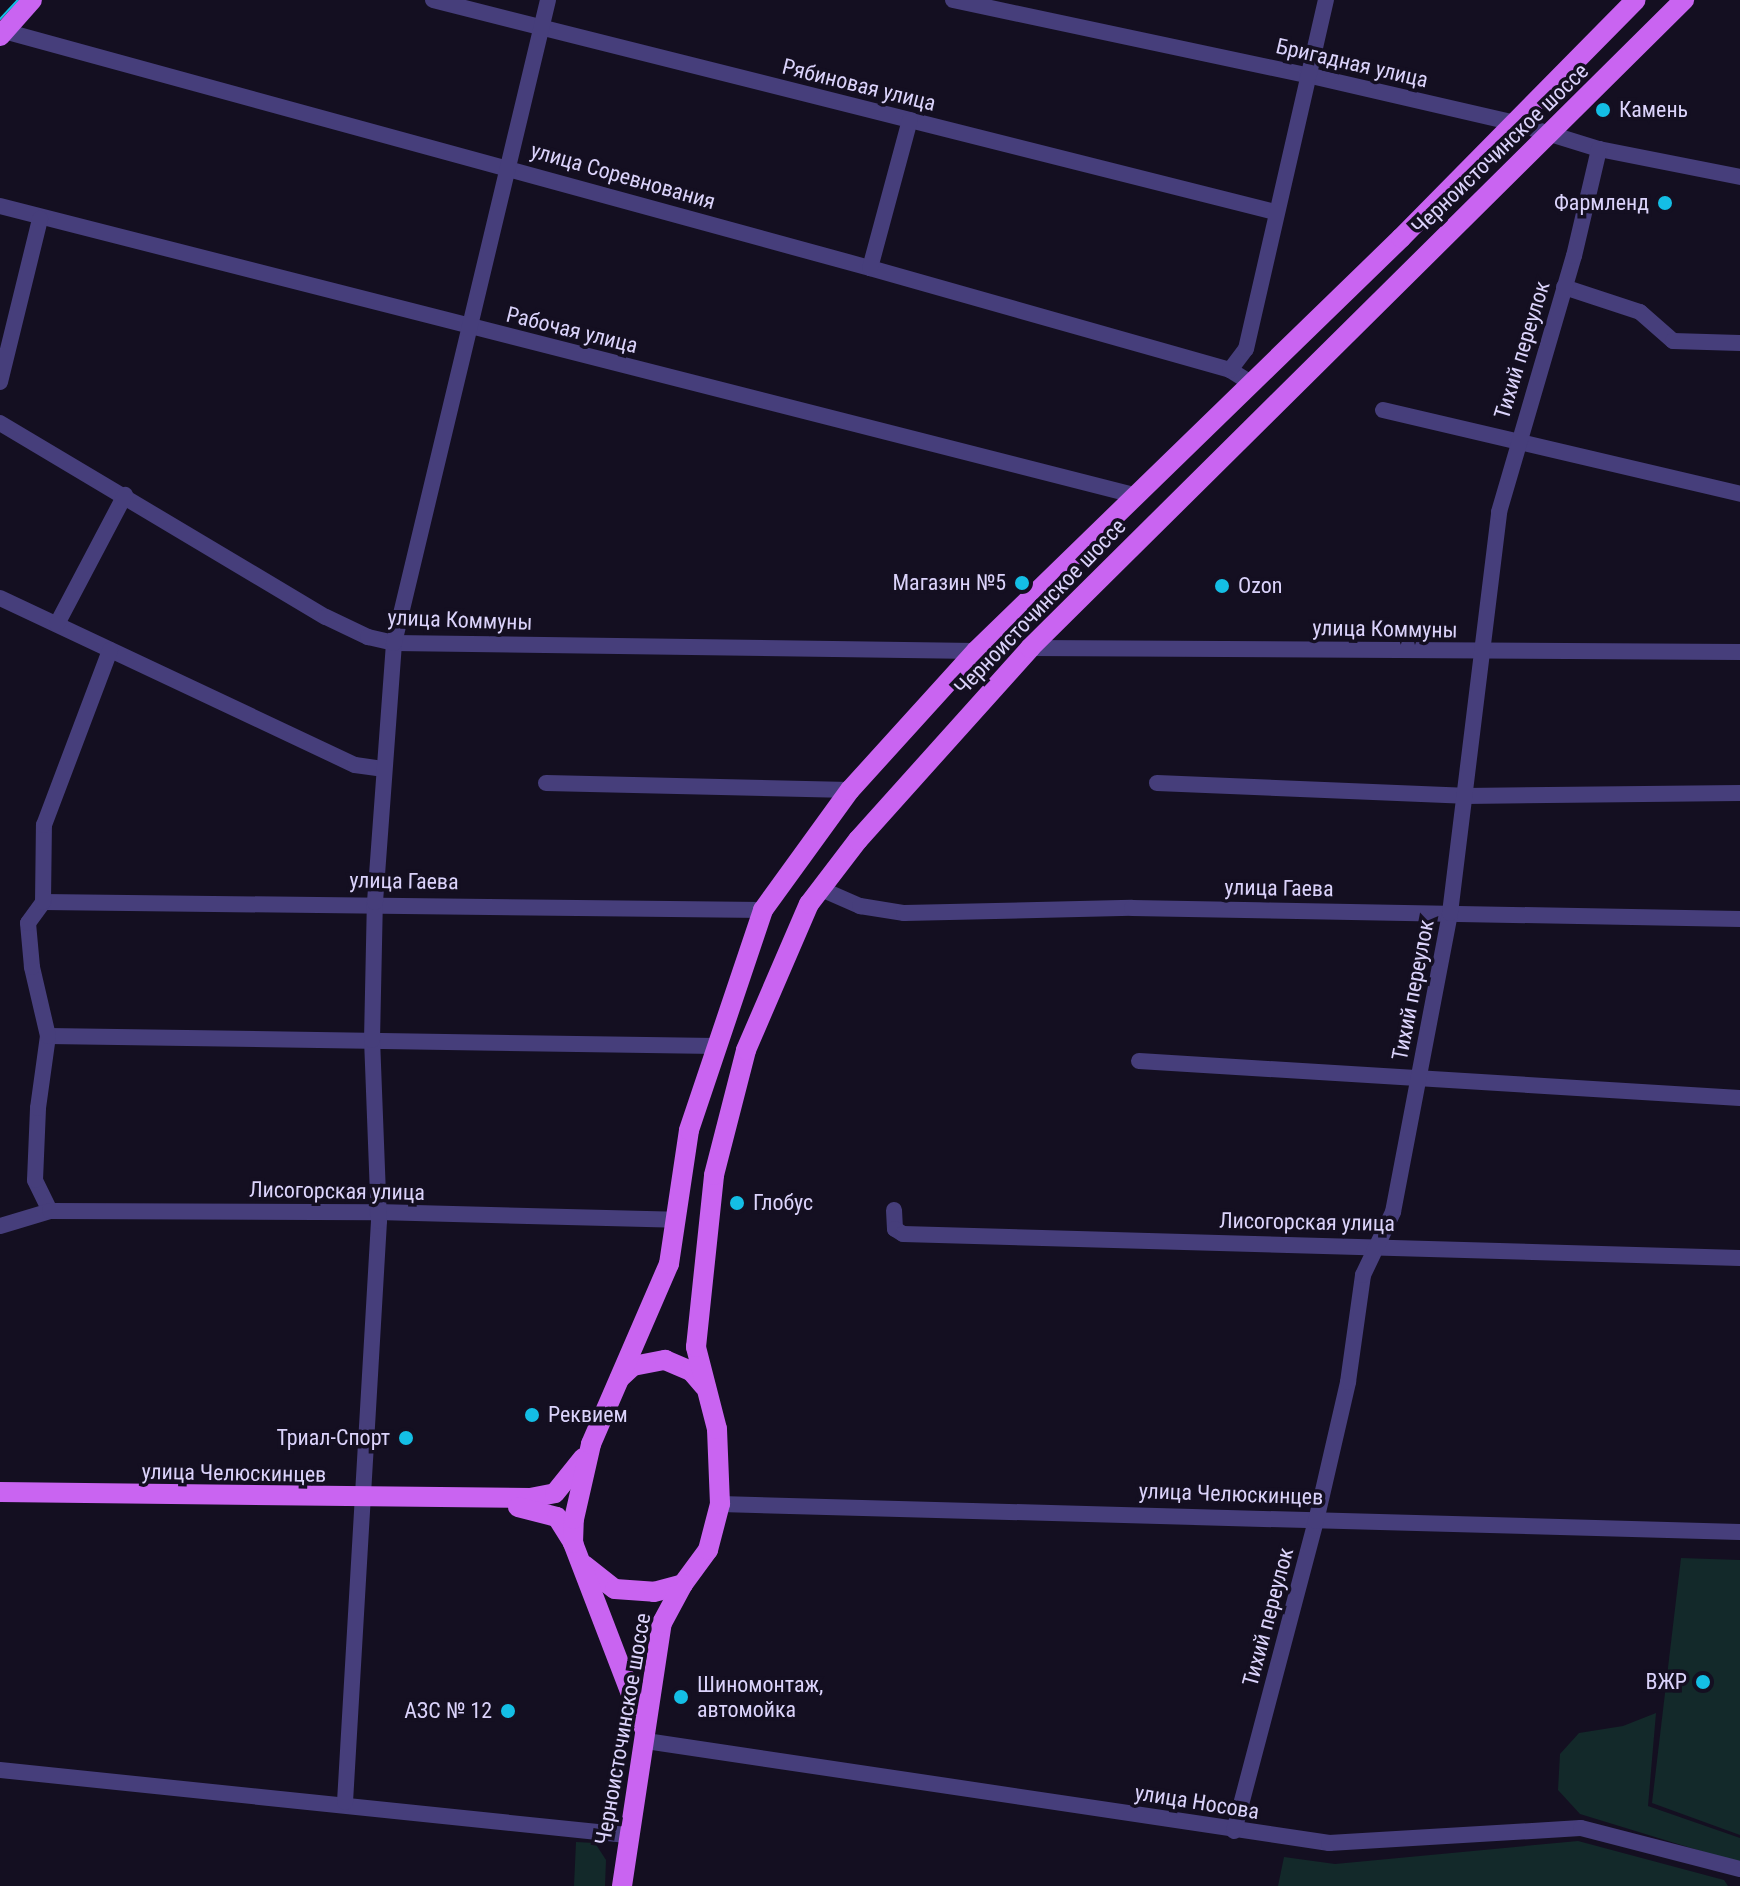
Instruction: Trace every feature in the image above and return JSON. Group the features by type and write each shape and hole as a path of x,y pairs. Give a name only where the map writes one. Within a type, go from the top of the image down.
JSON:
{"main road":[{"path":"2,34 32,0"},
{"name":"Черноисточинское шоссе","path":"620,1378 669,1264 689,1130 763,910 850,790 976,651 1515,123 1636,0"},
{"name":"Черноисточинское шоссе","path":"709,1392 696,1347 697,1311 720,1140 769,987 821,889 1024,655 1684,0"},
{"path":"992,636 1024,655"},
{"path":"581,1562 603,1582 628,1592 683,1584 708,1550 720,1504 709,1392 691,1371 665,1360 633,1366 620,1378 591,1444 573,1543 645,1735"},
{"name":"улица Челюскинцев","path":"0,1492 466,1500 555,1493 573,1475 591,1444"},
{"name":"улица Челюскинцев","path":"466,1500 540,1509 557,1517 573,1543"},
{"name":"Черноисточинское шоссе","path":"622,1886 627,1835 662,1623 683,1584"}],"street":[{"name":"Рябиновая улица","path":"433,0 1275,212"},
{"path":"345,1802 366,1499 377,1212 372,1040 375,902 394,643 548,0"},
{"name":"Бригадная улица","path":"953,0 1307,75 1515,123 1548,136 1599,149 1740,177"},
{"path":"1230,370 1246,349 1326,0"},
{"name":"улица Соревнования","path":"2,34 506,167 870,268 1230,370 1249,382"},
{"path":"870,268 910,120"},
{"name":"Тихий переулок","path":"1234,1831 1316,1521 1348,1382 1363,1275 1393,1212 1450,913 1499,512 1516,444 1564,287 1599,149"},
{"name":"Рабочая улица","path":"0,206 40,219 1134,495"},
{"path":"0,382 40,219"},
{"path":"1564,287 1640,312 1673,341 1740,343"},
{"path":"1383,410 1516,444 1740,494"},
{"name":"улица Коммуны","path":"0,423 326,617 394,643 976,651"},
{"path":"57,624 125,495"},
{"path":"0,598 355,765 383,769"},
{"path":"50,1211 35,1180 48,1036 32,967 28,923 43,902 44,825 110,650"},
{"name":"улица Коммуны","path":"1024,655 1740,652"},
{"path":"546,783 850,790"},
{"path":"1157,783 1464,796 1740,793"},
{"name":"улица Гаева","path":"821,889 860,906 904,913 1073,908 1740,919"},
{"name":"улица Гаева","path":"43,902 375,902 763,910"},
{"path":"48,1036 716,1046"},
{"path":"1139,1061 1740,1098"},
{"name":"Лисогорская улица","path":"894,1210 895,1229 903,1234 1376,1244 1740,1258"},
{"name":"Лисогорская улица","path":"0,1226 50,1211 377,1212 676,1220"},
{"name":"улица Челюскинцев","path":"720,1504 1740,1532"},
{"name":"улица Носова","path":"645,1735 1234,1831 1366,1843 1581,1828 1740,1869"},
{"path":"0,1770 345,1802 627,1835"}],"green space":[{"name":"ВЖР","path":"1681,1558 1740,1560 1740,1835 1652,1803"},
{"path":"1656,1713 1648,1806 1740,1838 1740,1863 1580,1814 1558,1790 1560,1754 1579,1733 1623,1726"},
{"path":"1578,1841 1724,1880 1728,1886 1278,1886 1284,1857 1335,1864"},
{"path":"576,1842 595,1843 606,1860 605,1886 574,1886"}],"tram line":[{"path":"0,19 18,0"}],"place":[{"name":"Камень","path":"1603,110"},
{"name":"Фармленд","path":"1665,203"},
{"name":"Магазин №5","path":"1022,583"},
{"name":"Ozon","path":"1222,586"},
{"name":"Глобус","path":"737,1203"},
{"name":"Реквием","path":"532,1415"},
{"name":"Триал-Спорт","path":"406,1438"},
{"name":"ВЖР","path":"1703,1682"},
{"name":"Шиномонтаж, автомойка","path":"681,1697"},
{"name":"АЗС № 12","path":"508,1711"}]}
